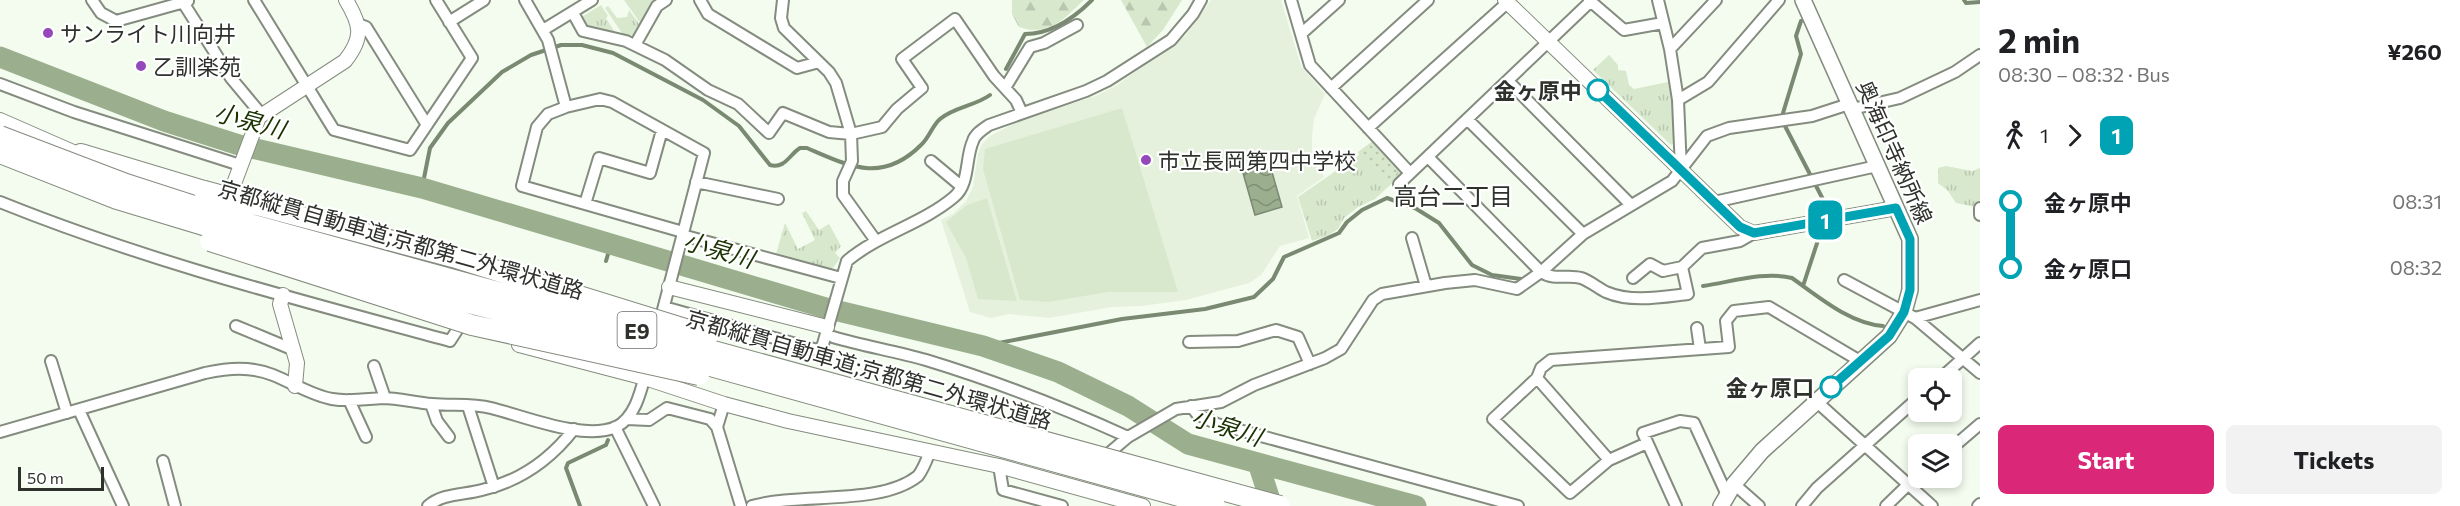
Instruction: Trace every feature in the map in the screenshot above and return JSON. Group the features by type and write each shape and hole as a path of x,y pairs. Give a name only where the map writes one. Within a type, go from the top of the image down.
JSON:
{"highway":[{"name":"京都縦貫自動車道;京都第二外環状道路","path":"0,136 126,184 253,225 1280,506"},
{"name":"京都縦貫自動車道;京都第二外環状道路","path":"0,151 117,199 423,291 635,345 1215,506"},
{"path":"81,154 204,191 453,257 718,339 735,357"},
{"path":"0,158 62,187 167,227 472,325 861,408"}],"main road":[{"name":"奥海印寺納所線","path":"1727,495 1762,451 1889,336 1909,315 1910,239 1803,0"}],"street":[{"path":"92,0 101,13 116,21 165,4 187,2 231,78 259,119"},
{"path":"219,224 259,119 345,61 356,48 359,38 358,24 346,0"},
{"path":"257,1 334,130 410,150 472,58 436,0"},
{"path":"449,22 484,0"},
{"path":"525,0 548,40 566,107"},
{"path":"543,30 592,0"},
{"path":"635,45 657,6 666,0"},
{"path":"700,0 708,14 797,68 819,62"},
{"path":"783,0 781,18 784,28 819,62 836,84 851,134 850,166 843,182 843,195 876,241"},
{"path":"664,307 821,351 847,261 876,241 956,196 962,186 973,140 988,125 1086,91 1107,81 1171,40 1193,14 1201,0"},
{"path":"1291,0 1310,65 1410,173"},
{"path":"1301,34 1339,0"},
{"path":"1331,88 1428,0"},
{"path":"1658,0 1670,49 1678,100 1681,170"},
{"path":"1670,49 1716,0"},
{"path":"1678,100 1708,82 1779,0"},
{"path":"1368,128 1506,1 1740,227 1754,233"},
{"path":"1399,184 1589,1 1624,30 1663,23"},
{"path":"573,13 583,31 635,45 665,60 708,90 738,104 769,134 783,113 829,132 851,134 882,127 897,109 922,88 902,59 955,19 1000,83 1016,100 1022,113"},
{"path":"358,24 366,27 427,124"},
{"path":"1000,83 1030,46 1044,43 1077,25"},
{"path":"1076,487 1101,459 1131,435 1176,409 1221,402 1254,385 1310,364 1341,349 1373,300 1392,291 1475,280 1517,289 1541,272 1583,234 1672,181 1707,136 1729,128 1812,116 1900,98 1955,72 1980,55"},
{"path":"1508,81 1631,205"},
{"path":"0,84 74,112 240,164"},
{"path":"0,432 229,368 245,368 271,375 328,398 349,400 385,398 431,404 489,407 547,425 573,429 615,427 627,419 645,378 670,284 682,236 696,182 704,153 612,102 600,99 548,114 537,127 522,186 682,236 840,281"},
{"path":"1467,119 1583,234"},
{"path":"0,120 81,154 191,212 356,285 511,342 645,378 724,404 788,421 999,466 1143,506"},
{"path":"585,204 599,158 650,173 662,130"},
{"path":"0,151 191,212"},
{"path":"1428,157 1463,190 1541,272 1551,278 1581,278 1607,292 1623,297 1645,298 1688,294 1682,267"},
{"path":"931,161 962,186"},
{"path":"1714,202 1877,166"},
{"path":"696,182 777,199"},
{"path":"0,202 118,245 283,296 450,341 461,324"},
{"path":"1633,278 1650,264 1663,271 1682,267 1702,248 1740,241 1754,233 1896,208"},
{"path":"1980,208 1980,215"},
{"path":"1412,238 1425,286"},
{"path":"1844,280 1909,315 1980,373"},
{"path":"670,284 829,329 975,376 1131,435"},
{"path":"283,296 280,304 297,363 295,386"},
{"path":"1909,315 1980,300"},
{"path":"1647,443 1609,460 1570,493 1493,418 1537,378 1541,368 1551,360 1729,347 1726,321 1734,311 1769,307 1860,361"},
{"path":"236,326 294,350"},
{"path":"1697,328 1700,349"},
{"path":"1189,342 1238,341 1276,330 1298,337 1310,364"},
{"path":"1952,368 1980,344"},
{"path":"51,362 67,413"},
{"path":"374,366 385,398"},
{"path":"1537,378 1609,460"},
{"path":"349,400 366,437"},
{"path":"1816,401 1908,484 1886,506"},
{"path":"431,404 437,421 449,437"},
{"path":"717,427 724,404"},
{"path":"468,406 494,487"},
{"path":"1191,406 1197,414 1217,424 1518,506"},
{"path":"1802,506 1817,488 1908,407"},
{"path":"627,419 649,420 667,408 710,419 717,427 741,506"},
{"path":"79,410 123,506"},
{"path":"1676,506 1643,434 1680,421 1694,423 1727,495 1759,506"},
{"path":"1962,439 1980,424"},
{"path":"615,427 654,506"},
{"path":"428,506 454,494 494,487 517,478 539,465 558,448 573,429"},
{"path":"752,506 770,502 850,505 881,502 895,496 912,483 921,472 930,451"},
{"path":"163,461 175,506"},
{"path":"999,466 1003,490 1062,506"},
{"path":"1912,488 1932,506"}],"shaded area":[{"name":"市立長岡第四中学校","path":"1211,0 1281,0 1301,66 1325,94 1314,119 1312,137 1312,152 1324,177 1297,196 1309,238 1280,246 1261,275 1249,283 1186,300 1112,307 1049,318 1009,314 991,318 970,312 941,220 953,214 966,201 973,187 978,154 982,144 990,136 1015,123 1098,95 1117,85 1185,36"}],"green space":[{"path":"624,0 658,0 641,24"},
{"path":"1012,0 1084,0 1062,20 1039,30 1019,27 1012,14"},
{"path":"1121,0 1182,0 1163,30 1147,47"},
{"path":"601,5 616,34 586,26 580,18"},
{"path":"608,6 617,18 627,17 629,10 640,25 634,35 624,36 605,8"},
{"path":"1609,55 1618,65 1618,70 1626,71 1629,85 1634,89 1668,82 1679,139 1671,145 1593,70"},
{"path":"1122,108 1178,292 1108,292 1049,302 1020,300 983,169 985,149"},
{"path":"1373,141 1402,174 1375,199 1358,207 1344,218 1338,229 1312,241 1298,197 1359,155 1358,152"},
{"path":"1373,141 1397,167 1398,172 1387,182 1358,152"},
{"path":"1946,166 1972,171 1980,168 1980,200 1976,207 1956,203 1948,191 1938,183 1938,168"},
{"path":"987,198 1017,301 978,299 966,258 946,222 967,205"},
{"path":"806,211 819,230 829,224 841,246 835,253 840,258 830,272 775,258 785,223 798,249 815,240 802,213"}],"water":[{"path":"1270,165 1282,207 1255,215 1243,173"}],"waterway":[{"path":"1006,69 1025,34 1044,31 1062,24 1092,0"},
{"path":"1964,0 1966,3 1980,2"},
{"path":"1801,21 1796,36 1801,54 1783,113 1785,126 1828,209 1826,215"},
{"path":"422,188 430,148 448,123 502,72 531,55 561,45 582,45 613,53 703,100 739,126 770,165 775,166 783,163 800,148 807,148 837,161 865,168 879,168 893,164 907,157 921,145 937,122 946,115 990,95"},
{"name":"小泉川","path":"0,57 164,121 239,145 422,188 826,308 983,346 1058,372 1128,406 1188,444 1416,506"},
{"path":"983,346 1122,319 1205,309 1254,297 1273,279 1284,257 1339,233 1347,222 1362,210 1387,198 1415,208 1439,223 1472,265 1492,275 1521,279"},
{"path":"1803,286 1823,225"},
{"path":"606,261 611,244"},
{"path":"1703,286 1759,276 1792,278 1846,315 1883,326"},
{"path":"580,506 566,468 568,463 606,445 608,440"},
{"path":"1258,463 1272,506"}],"bus line":[{"name":"1","path":"1598,90 1740,227 1754,233 1896,208 1910,239 1910,290 1904,312 1889,336 1831,387"}],"place":[{"name":"サンライト川向井","path":"48,33"},
{"name":"乙訓楽苑","path":"141,66"},
{"name":"金ヶ原中","path":"1598,90"},
{"name":"市立長岡第四中学校","path":"1146,160"},
{"name":"金ヶ原口","path":"1831,387"}],"district":[{"name":"高台二丁目","path":"1453,195"}]}
